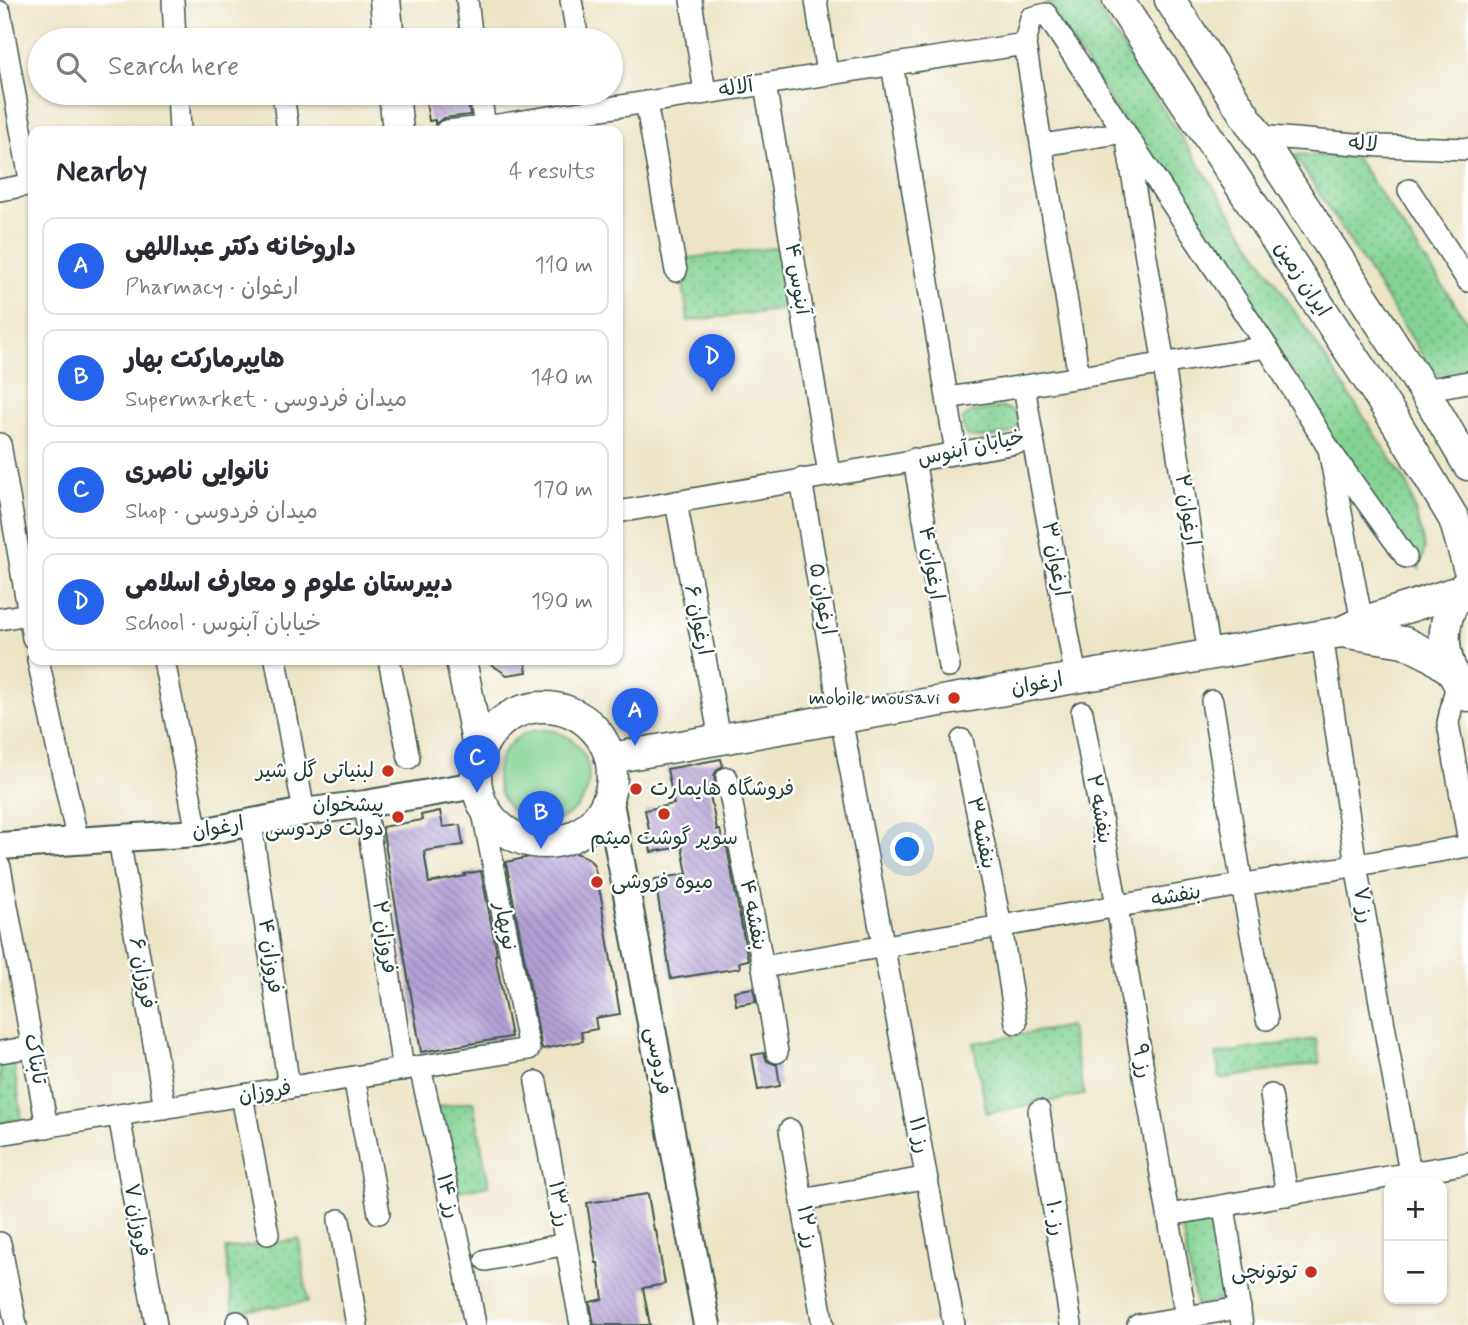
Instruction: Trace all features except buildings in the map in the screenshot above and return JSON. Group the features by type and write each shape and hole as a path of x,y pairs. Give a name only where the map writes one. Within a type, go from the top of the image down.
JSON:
{"main road":[{"path":"385,0 388,28"},
{"name":"ایران زمین","path":"1118,0 1462,523 1465,580"},
{"name":"ایران زمین","path":"1170,0 1423,390 1468,465"},
{"path":"395,105 397,126"},
{"path":"1459,683 1447,659 1444,632 1450,607 1465,580"},
{"name":"ارغوان","path":"611,758 1341,630 1465,580"},
{"path":"1341,630 1404,642 1430,655 1459,683"},
{"path":"462,665 479,752"},
{"path":"537,707 556,708 575,714 591,725 603,740 611,758 613,778 609,797 600,816 586,831 567,840 547,844 526,842 507,833 492,820 478,794 475,769 479,752 488,735 501,721 518,712 537,707"}],"street":[{"path":"173,0 174,28"},
{"path":"467,0 470,28"},
{"path":"571,0 576,28"},
{"path":"691,0 705,93"},
{"path":"816,0 827,74"},
{"path":"0,12 28,163"},
{"path":"1079,377 1025,44 1031,18 1046,14 1267,347 1329,449 1406,557"},
{"name":"آلاله","path":"623,102 646,102 1025,44"},
{"path":"892,64 956,452"},
{"name":"آبنوس ۴","path":"765,84 829,474"},
{"path":"646,102 676,271"},
{"path":"179,105 180,126"},
{"path":"285,105 287,126"},
{"path":"482,105 485,126"},
{"name":"آلاله","path":"489,126 577,105"},
{"path":"1042,145 1125,132"},
{"name":"ارغوان ۲","path":"1125,132 1209,655"},
{"name":"لاله","path":"1259,136 1381,146 1468,149"},
{"path":"0,190 28,186"},
{"path":"1409,190 1468,281"},
{"path":"948,398 1267,347"},
{"path":"1423,390 1468,382"},
{"name":"خیابان آبنوس","path":"623,511 1033,440 1024,386"},
{"name":"ارغوان ۳","path":"1033,440 1076,678"},
{"path":"0,444 28,598"},
{"name":"رز ۷","path":"1329,449 1356,865 1410,1173"},
{"name":"ارغوان ۴","path":"914,459 948,667"},
{"name":"ارغوان ۵","path":"801,479 841,718"},
{"name":"ارغوان ۶","path":"676,502 720,739"},
{"path":"0,619 28,614"},
{"path":"39,665 78,842"},
{"path":"165,665 197,833"},
{"path":"277,665 304,811"},
{"path":"390,665 409,758"},
{"path":"1459,683 1448,723 1468,836"},
{"path":"1212,701 1267,1019"},
{"name":"بنفشه ۲","path":"1082,712 1117,906"},
{"path":"841,718 884,946"},
{"name":"بنفشه ۳","path":"962,740 1000,926"},
{"name":"بنفشه ۴","path":"727,778 777,1052"},
{"name":"ارغوان","path":"0,846 197,833 304,811 478,794"},
{"name":"نوبهار","path":"478,794 529,1049"},
{"name":"فردوسی","path":"609,797 706,1325"},
{"name":"فروزان ۲","path":"365,804 411,1068"},
{"name":"فروزان ۴","path":"251,823 289,1088"},
{"name":"فروزان ۶","path":"119,839 165,1108"},
{"name":"بنفشه","path":"763,967 1468,846"},
{"name":"تابناک","path":"0,867 47,1127"},
{"name":"رز ۹","path":"1117,906 1186,1317"},
{"path":"1000,926 1016,1023"},
{"name":"رز ۱۱","path":"884,946 954,1325"},
{"path":"0,1052 32,1046"},
{"name":"فروزان","path":"0,1134 529,1049"},
{"name":"رز ۱۴","path":"411,1068 464,1264 475,1325"},
{"path":"354,1077 379,1213"},
{"name":"رز ۱۳","path":"536,1082 581,1325"},
{"path":"1270,1095 1287,1195"},
{"path":"242,1096 268,1234"},
{"name":"رز ۱۰","path":"1039,1111 1071,1325"},
{"name":"فروزان ۷","path":"119,1115 156,1325"},
{"name":"رز ۱۲","path":"790,1130 824,1325"},
{"path":"1169,1215 1468,1163"},
{"path":"802,1200 918,1179"},
{"path":"1138,1325 1186,1317 1241,1316 1224,1206"},
{"path":"339,1220 356,1325"},
{"path":"0,1242 16,1325"},
{"path":"486,1260 566,1244"}],"green space":[{"path":"1045,0 1092,0 1408,485 1425,548 1419,569 1314,413"},
{"path":"1294,154 1356,158 1468,323 1468,369 1435,375"},
{"path":"789,246 796,308 688,321 680,259"},
{"path":"1002,407 1018,416 1020,423 1012,432 978,438 966,434 963,418 971,413"},
{"path":"543,730 561,734 576,743 585,758 589,776 585,794 576,809 561,818 543,822 525,818 510,809 501,794 497,776 501,758 510,743 525,734"},
{"path":"1070,1026 1084,1095 987,1113 973,1043"},
{"path":"1316,1039 1320,1063 1220,1079 1216,1054"},
{"path":"13,1059 22,1119 0,1123 0,1061"},
{"path":"473,1101 489,1185 449,1193 433,1108"},
{"path":"1213,1217 1226,1289 1217,1301 1196,1305 1181,1223"},
{"path":"299,1239 308,1302 233,1312 225,1249"}],"place":[{"name":"دبیرستان علوم و معارف اسلامی","path":"712,392"},
{"name":"mobile mousavi","path":"954,698"},
{"name":"داروخانه دکتر عبداللهی","path":"635,746"},
{"name":"لبنیاتی گل شیر","path":"388,771"},
{"name":"فروشگاه هایمارت","path":"636,789"},
{"name":"نانوایی ناصری","path":"477,793"},
{"name":"سوپر گوشت میثم","path":"664,814"},
{"name":"پیشخوان دولت فردوسی","path":"398,817"},
{"name":"هایپرمارکت بهار","path":"541,849"},
{"name":"میوه فروشی","path":"597,882"},
{"name":"توتونچی","path":"1311,1272"}]}
